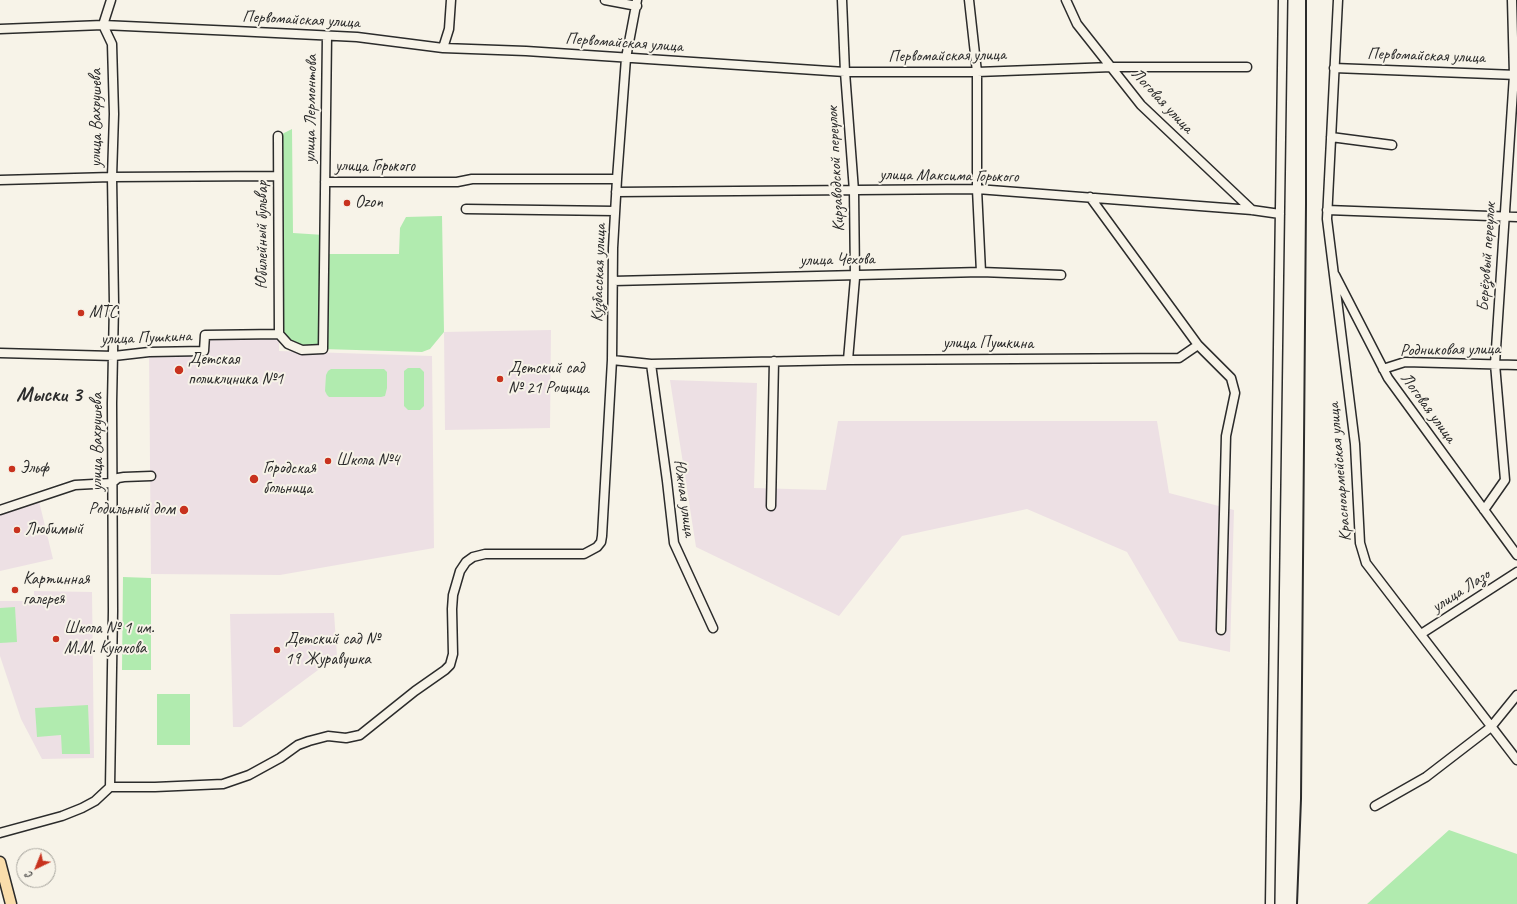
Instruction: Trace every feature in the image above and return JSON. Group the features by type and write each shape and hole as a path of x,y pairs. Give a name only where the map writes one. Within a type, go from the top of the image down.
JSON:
{"main road":[{"path":"0,862 11,904"}],"street":[{"path":"103,25 111,0"},
{"path":"443,48 449,29 451,0"},
{"path":"605,0 637,3"},
{"name":"Кирзаводской переулок","path":"842,0 845,72 854,191 855,274 848,360"},
{"path":"969,0 977,72 978,189 981,272"},
{"name":"Логовая улица","path":"1066,0 1077,24 1141,105 1252,210"},
{"path":"1270,904 1283,0"},
{"name":"Красноармейская улица","path":"1338,0 1327,219 1355,444 1360,544 1366,562 1517,760"},
{"name":"Берёзовый переулок","path":"1484,510 1505,480 1495,364 1515,75 1512,0"},
{"name":"Кузбасская улица","path":"110,787 223,784 249,775 280,758 298,745 308,741 328,736 346,738 360,735 450,665 453,654 453,595 460,571 466,562 473,557 485,554 579,555 588,553 597,547 601,542 612,360 616,192 626,58 637,3"},
{"name":"Первомайская улица","path":"0,29 103,25 357,37 443,48 526,51 845,72 977,72 1112,67 1247,67"},
{"name":"улица Вахрушева","path":"103,25 112,44 114,114 112,177 114,290 112,483 113,603 110,787"},
{"name":"улица Лермонтова","path":"325,182 327,36"},
{"name":"Первомайская улица","path":"1334,68 1515,75"},
{"name":"Юбилейный бульвар","path":"278,136 279,334"},
{"path":"1331,137 1392,145"},
{"path":"0,180 112,177 278,176"},
{"name":"улица Горького","path":"279,334 288,344 302,350 323,349 325,182 617,180"},
{"name":"улица Максима Горького","path":"616,192 978,189 1252,210 1280,214"},
{"path":"1090,197 1198,345 1231,378 1235,393 1226,436 1221,630"},
{"path":"466,210 615,211"},
{"path":"1327,210 1517,217"},
{"name":"Логовая улица","path":"1332,268 1388,378 1517,555"},
{"name":"улица Чехова","path":"613,280 981,272 1061,275"},
{"name":"улица Пушкина","path":"0,352 114,356 149,352 204,351 205,335 279,334"},
{"name":"улица Пушкина","path":"612,360 651,364 848,360 1179,358 1198,345"},
{"path":"771,506 774,361"},
{"name":"Родниковая улица","path":"1383,369 1405,362 1517,365"},
{"name":"Южная улица","path":"651,364 674,543 713,628"},
{"path":"0,510 75,485 112,483 118,478 151,476"},
{"name":"улица Лазо","path":"1421,634 1517,572"},
{"path":"1375,806 1426,777 1491,727 1517,695"},
{"path":"0,833 62,816 82,808 95,801 110,787"}],"shaded area":[{"path":"551,330 550,428 445,430 444,332"},
{"path":"279,334 279,351 432,356 434,548 280,575 151,574 149,352 203,351 205,335"},
{"path":"670,380 757,383 754,488 826,490 838,421 1157,421 1169,493 1234,510 1230,652 1179,641 1127,552 1027,509 902,536 839,616 696,547"},
{"path":"38,497 53,559 0,571 0,510"},
{"path":"34,591 92,592 94,758 42,759 21,719 0,656 0,601 34,601"},
{"path":"334,613 337,656 241,727 233,727 230,614"}],"green space":[{"path":"292,129 293,233 324,235 324,254 399,254 400,228 406,217 442,216 444,332 430,349 422,352 323,349 302,350 279,334 278,136"},
{"path":"408,368 420,368 424,372 424,406 420,410 408,410 404,406 404,371"},
{"path":"331,369 384,369 387,372 387,388 385,396 329,397 325,391 326,375"},
{"path":"123,577 151,578 151,670 122,670"},
{"path":"15,607 17,642 0,643 0,608"},
{"path":"157,694 190,694 190,745 157,745"},
{"path":"88,705 90,754 62,754 61,735 37,737 35,708"},
{"path":"1449,830 1517,854 1517,904 1367,904"}],"railway":[{"path":"1297,904 1301,799 1306,204 1306,0"}],"place":[{"name":"Ozon","path":"347,203"},
{"name":"МТС","path":"81,313"},
{"name":"Детская поликлиника №1","path":"179,370"},
{"name":"Детский сад № 21 Рощица","path":"500,379"},
{"name":"Школа №4","path":"328,461"},
{"name":"Эльф","path":"12,469"},
{"name":"Городская больница","path":"254,479"},
{"name":"Родильный дом","path":"184,510"},
{"name":"Любимый","path":"17,530"},
{"name":"Картинная галерея","path":"15,590"},
{"name":"Школа № 1 им. М.М. Куюкова","path":"56,639"},
{"name":"Детский сад № 19 Журавушка","path":"277,650"}],"district":[{"name":"Мыски 3","path":"49,395"}]}
